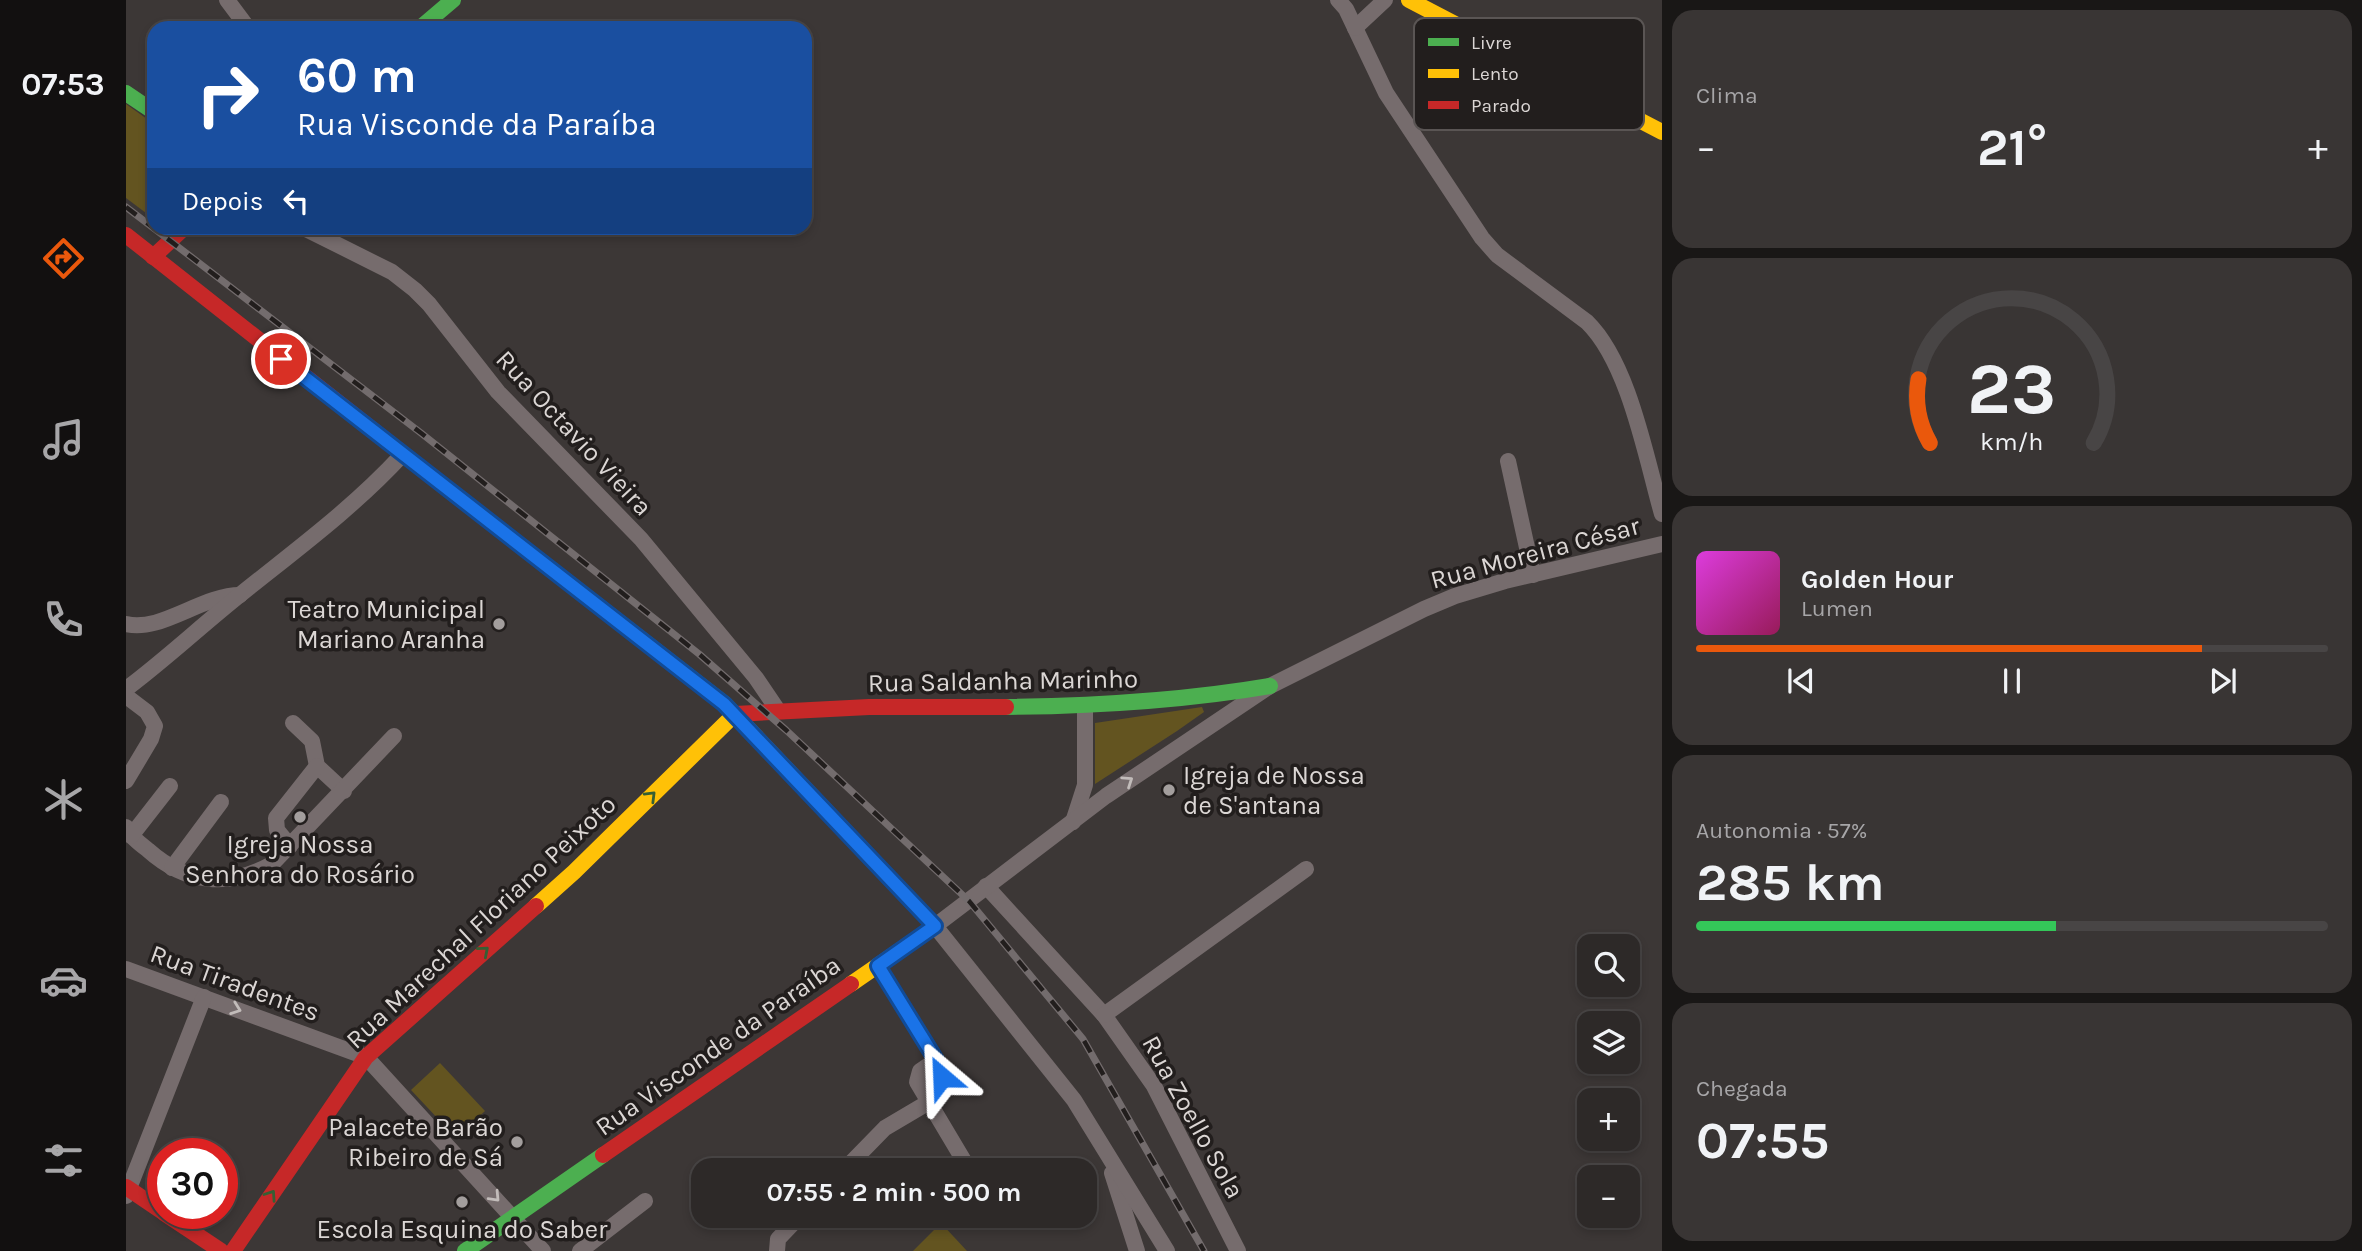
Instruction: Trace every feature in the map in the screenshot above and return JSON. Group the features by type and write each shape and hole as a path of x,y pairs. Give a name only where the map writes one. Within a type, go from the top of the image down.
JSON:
{"main road":[{"path":"428,21 453,0"},
{"path":"1409,0 1444,18"},
{"path":"126,93 147,107"},
{"path":"1644,123 1662,132"},
{"path":"126,235 402,455 724,704 935,926"},
{"path":"153,257 177,235"},
{"name":"Rua Saldanha Marinho","path":"735,714 777,709 1085,706 1187,701 1270,686"},
{"name":"Rua Marechal Floriano Peixoto","path":"233,1251 366,1057 574,872 735,714"},
{"name":"Rua Visconde da Paraíba","path":"465,1251 935,926"},
{"path":"127,1191 147,1203"},
{"path":"188,1229 221,1251"}],"street":[{"path":"227,0 243,21"},
{"path":"1338,0 1346,9 1386,93 1482,238 1497,255 1587,322 1610,350 1632,409 1662,514"},
{"path":"1355,28 1385,0"},
{"name":"Rua Octavio Vieira","path":"318,235 392,272 429,304 498,392 641,539 756,678 777,709"},
{"path":"126,690 356,502 402,455"},
{"path":"1508,461 1533,575"},
{"name":"Rua Moreira César","path":"1270,686 1424,609 1468,593 1662,544"},
{"path":"126,624 146,624 220,597 240,595"},
{"name":"Rua Visconde da Paraíba","path":"935,926 1106,796 1270,686"},
{"path":"126,696 147,712 155,726 151,739 126,781"},
{"path":"1073,822 1084,785 1085,706"},
{"path":"293,723 312,741 317,766 344,791"},
{"path":"170,786 129,831 172,868 215,880 246,877 272,864 394,736"},
{"path":"290,846 276,830 276,818 317,766"},
{"path":"1084,785 1096,794 1106,796"},
{"path":"172,868 221,802"},
{"path":"1104,1014 1306,869"},
{"name":"Rua Zoello Sola","path":"986,886 1104,1014 1154,1086 1238,1251"},
{"path":"935,926 1059,1080 1167,1251"},
{"path":"856,1158 885,1128 929,1102 943,1081 936,1060 878,966"},
{"name":"Rua Tiradentes","path":"126,969 366,1057"},
{"path":"127,1191 205,997"},
{"path":"366,1057 543,1251"},
{"path":"936,1060 920,1071 917,1078 962,1158"},
{"path":"1104,1148 1137,1251"},
{"path":"580,1251 645,1201"},
{"path":"777,1251 778,1239 789,1228"}],"shaded area":[{"path":"126,104 147,119 147,214 126,198"},
{"path":"1202,707 1204,712 1095,784 1095,723"},
{"path":"440,1063 485,1111 456,1138 411,1090"},
{"path":"936,1228 946,1228 967,1251 913,1251"}],"railway":[{"path":"126,207 147,223"},
{"path":"163,235 421,433 699,654 786,730 969,901 1083,1039 1204,1251"}],"traffic: fast":[{"path":"428,21 453,0"},
{"path":"126,93 147,107"},
{"path":"449,490 725,704 743,723"},
{"path":"1006,707 1138,702 1270,686"},
{"path":"465,1251 603,1155"}],"traffic: slow":[{"path":"1409,0 1444,18"},
{"path":"1644,123 1662,132"},
{"path":"536,906 735,714"},
{"path":"743,723 935,926 851,984"}],"traffic: jam":[{"path":"126,235 449,490"},
{"path":"153,257 177,235"},
{"path":"735,714 869,707 1006,707"},
{"path":"233,1251 366,1057 536,906"},
{"path":"603,1155 851,984"},
{"path":"126,1187 147,1201"},
{"path":"188,1229 221,1251"}],"place":[{"name":"Teatro Municipal Mariano Aranha","path":"499,624"},
{"name":"Igreja de Nossa de S'antana","path":"1169,790"},
{"name":"Igreja Nossa Senhora do Rosário","path":"300,817"},
{"name":"Palacete Barão Ribeiro de Sá","path":"517,1142"},
{"name":"Escola Esquina do Saber","path":"462,1202"}],"route":[{"path":"281,359 724,704 752,730 935,926 878,966 936,1060 942,1077"}]}
